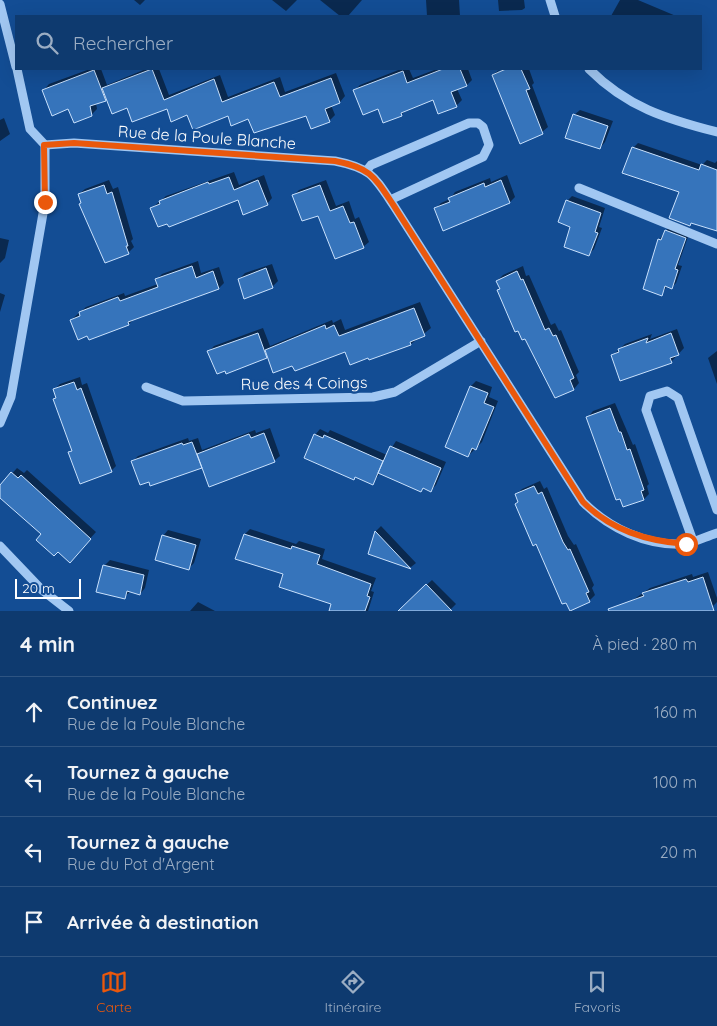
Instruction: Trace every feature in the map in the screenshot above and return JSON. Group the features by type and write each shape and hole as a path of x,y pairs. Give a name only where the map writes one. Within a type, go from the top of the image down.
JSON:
{"street":[{"path":"550,0 556,15"},
{"path":"0,4 15,64"},
{"path":"0,423 11,397 45,202 44,145 30,129 16,70"},
{"path":"590,70 633,104 673,120 717,132"},
{"path":"390,200 483,157 489,145 482,127 478,123 469,123 371,166 366,170 390,200 583,502 612,526 659,542 686,544 717,533"},
{"name":"Rue de la Poule Blanche","path":"44,145 74,143 335,161 360,166 366,170"},
{"path":"579,188 717,244"},
{"name":"Rue des 4 Coings","path":"146,387 183,401 373,397 395,392 481,341"},
{"path":"693,541 646,410 650,396 667,391 678,398 717,510"},
{"path":"0,546 42,590 69,611"}],"building":[{"path":"94,70 106,101 90,106 92,116 74,123 68,109 52,116 42,90"},
{"path":"152,70 164,100 214,79 222,102 274,82 280,97 331,78 340,103 325,109 330,122 311,129 306,116 254,133 248,119 231,126 228,116 193,130 187,115 171,122 167,109 132,122 127,108 112,114 102,88"},
{"path":"440,70 460,70 467,86 451,92 457,107 438,114 433,100 401,113 402,116 383,123 378,109 363,115 353,90 403,71 407,83"},
{"path":"504,70 521,70 530,89 526,90 543,134 520,144 492,75"},
{"path":"573,114 608,126 600,149 565,138"},
{"path":"632,147 699,170 701,164 717,170 717,231 691,223 690,226 669,218 679,192 622,173"},
{"path":"229,177 234,190 258,180 268,205 243,215 238,200 169,227 167,224 158,227 150,208 160,204 159,201 208,182 209,184"},
{"path":"501,180 510,203 443,231 434,208 450,202 448,198 484,183 485,187"},
{"path":"104,185 107,194 112,192 129,254 105,263 79,204 81,203 78,194"},
{"path":"320,185 330,211 343,206 350,223 354,222 364,248 335,259 318,216 302,221 292,195"},
{"path":"566,200 601,213 595,232 598,233 589,256 564,247 570,227 558,222"},
{"path":"665,230 686,238 675,269 678,270 672,289 665,286 662,296 643,289 658,239 661,240"},
{"path":"192,266 196,278 213,271 219,289 128,322 129,325 89,340 87,336 78,340 70,320 80,316 79,312 118,297 120,301 158,287 155,279"},
{"path":"266,268 273,288 244,299 238,279"},
{"path":"517,271 521,280 523,279 545,330 549,328 553,336 556,335 574,378 570,380 574,390 555,398 525,339 522,340 518,331 515,332 497,290 500,289 496,281"},
{"path":"414,308 425,336 410,342 411,345 350,365 345,352 295,371 292,366 273,373 265,350 325,325 326,329 334,325 339,336"},
{"path":"258,333 267,358 226,374 225,371 217,374 207,351"},
{"path":"671,333 679,355 670,358 672,363 620,381 611,355 619,352 618,349 648,338 646,343"},
{"path":"74,382 77,390 81,388 112,472 80,484 68,452 72,451 53,399 56,398 53,389"},
{"path":"470,386 488,393 484,403 494,407 476,450 472,448 468,457 445,447"},
{"path":"610,408 627,450 630,449 644,490 641,491 644,500 623,507 620,499 616,500 586,417"},
{"path":"264,433 275,462 209,487 197,454 249,434 251,438"},
{"path":"314,434 323,438 324,435 383,461 373,485 355,477 354,480 304,458"},
{"path":"192,442 202,468 150,486 149,482 140,485 131,461 182,443 183,445"},
{"path":"390,446 441,468 431,492 423,488 421,492 378,473"},
{"path":"11,472 18,478 21,475 91,539 70,563 58,552 54,556 36,540 41,534 0,498 0,485"},
{"path":"534,486 538,494 542,492 563,542 568,550 570,549 589,592 586,593 590,602 570,611 566,603 562,604 536,544 533,546 515,504 518,502 515,494"},
{"path":"375,531 411,569 368,554"},
{"path":"244,534 291,549 292,546 320,555 317,564 371,584 367,596 370,597 365,611 329,611 331,604 279,587 283,574 235,559"},
{"path":"162,535 196,545 189,570 155,560"},
{"path":"103,565 144,575 140,595 127,591 125,599 96,592"},
{"path":"703,577 714,611 609,611 608,609 644,596 642,593 686,579 688,582"},
{"path":"426,584 452,611 398,611"}],"route":[{"path":"45,202 44,145 74,143 335,161 360,166 373,176 394,206 583,502 612,526 659,542 686,544"}]}
